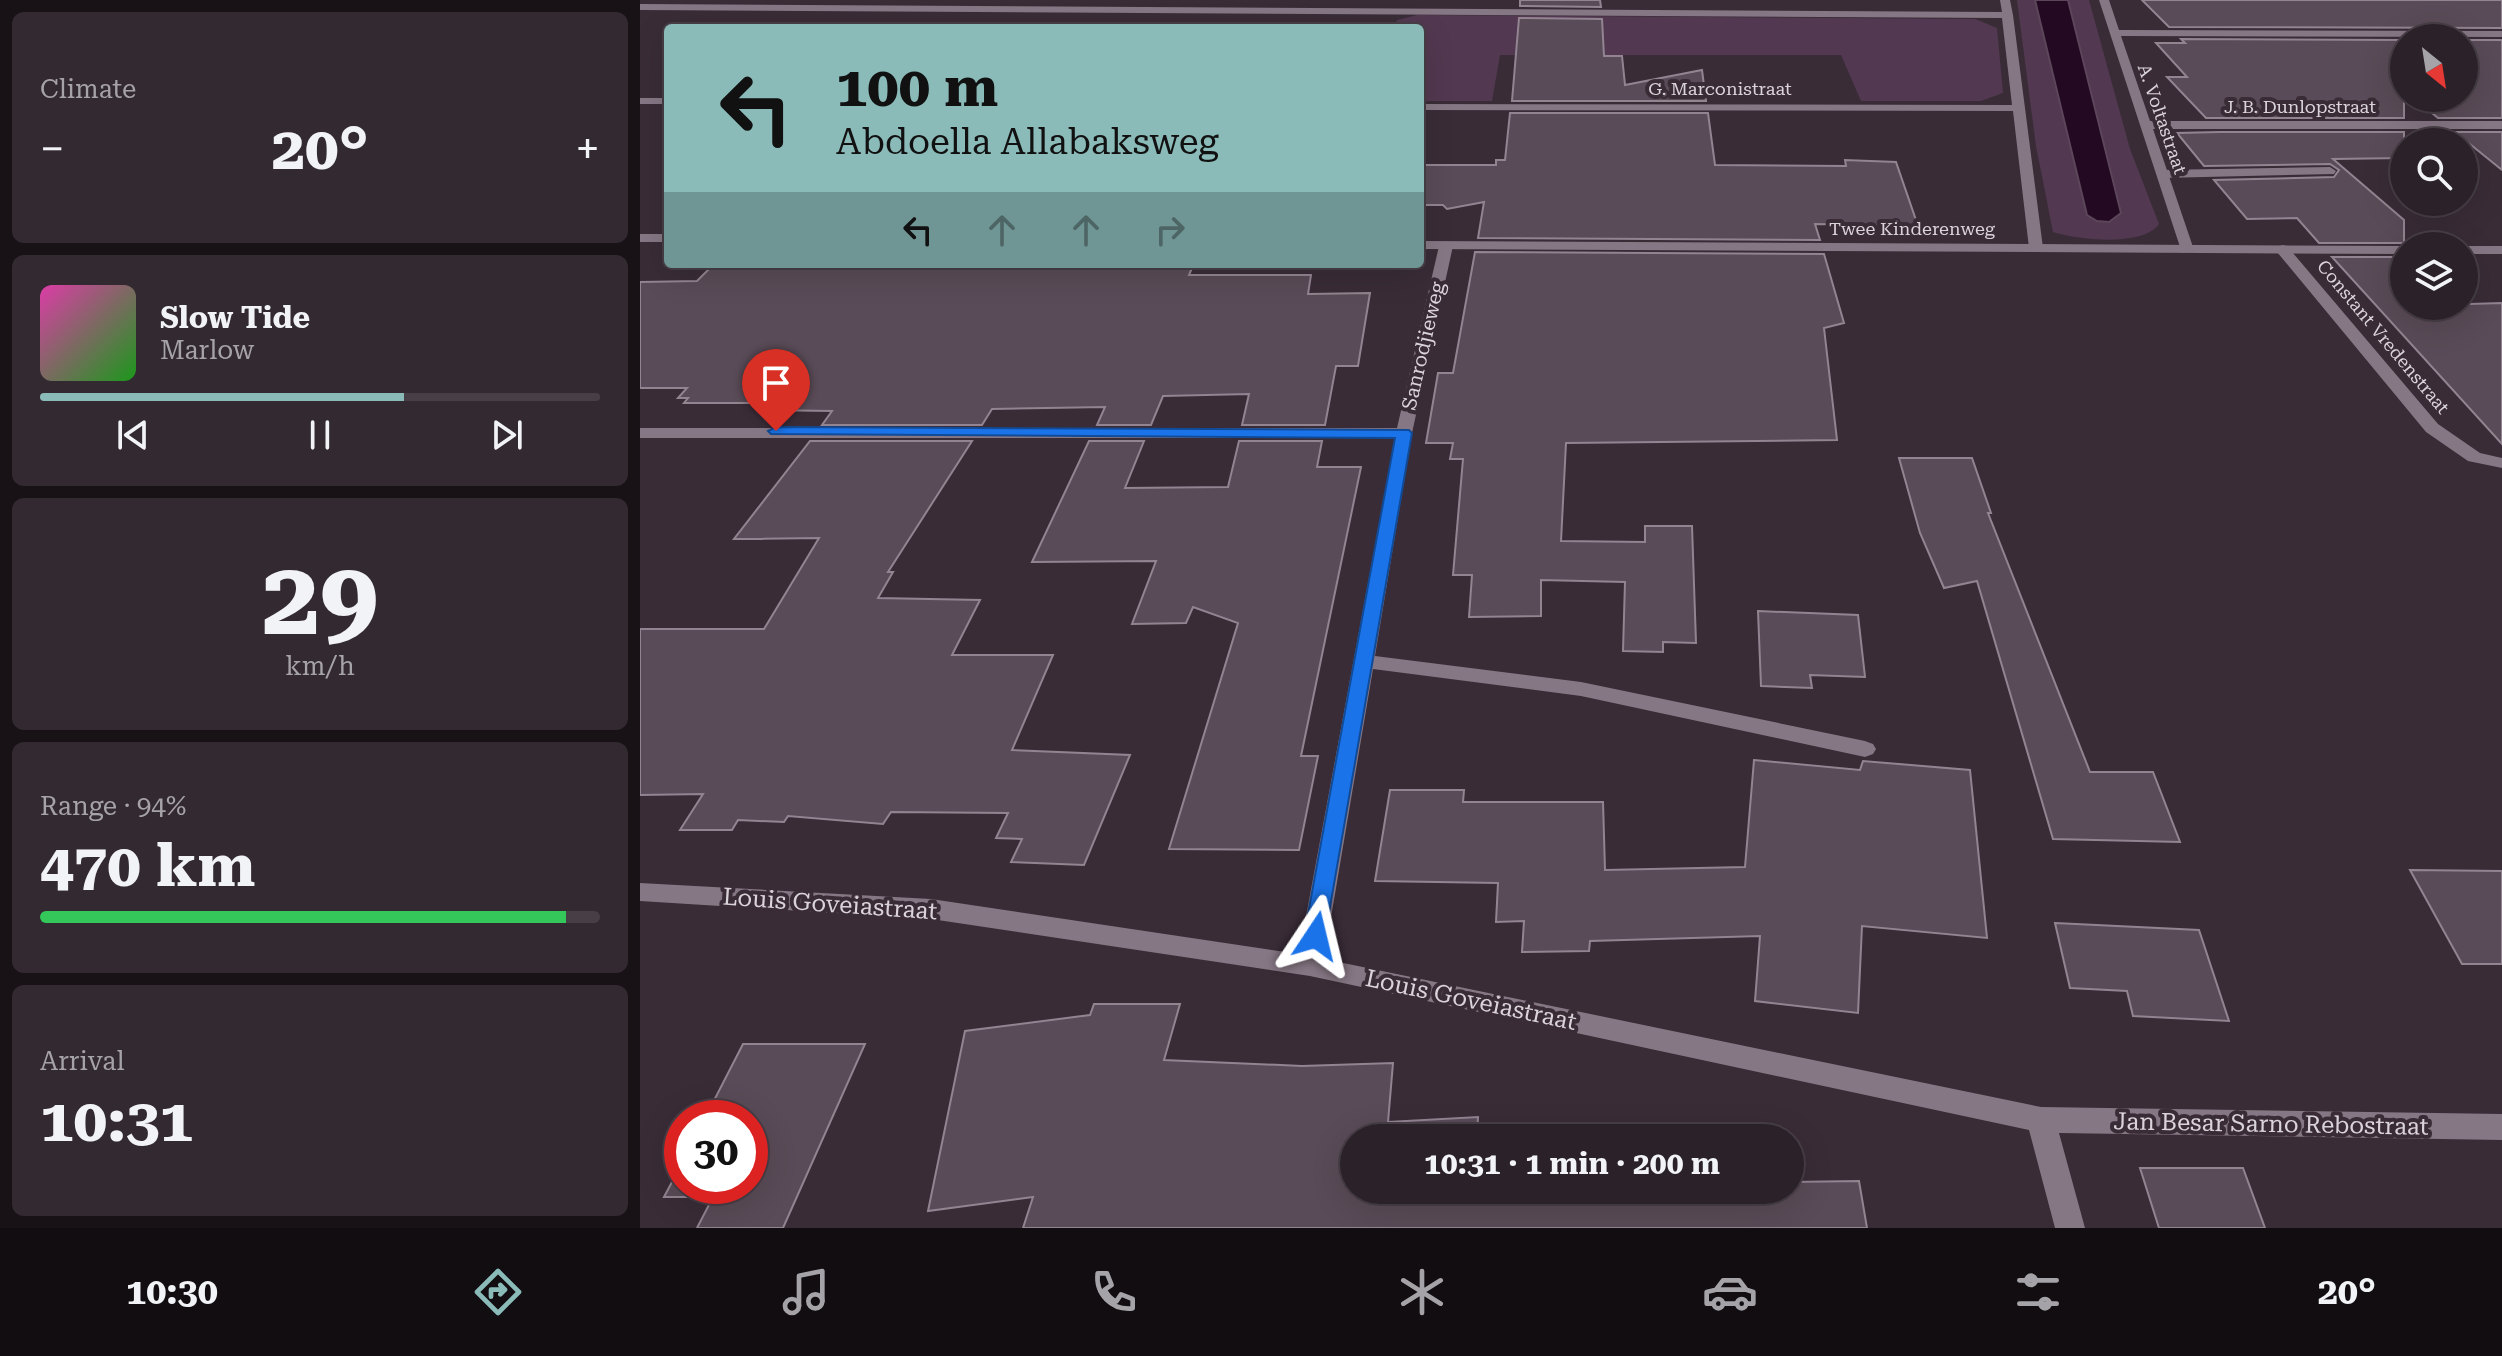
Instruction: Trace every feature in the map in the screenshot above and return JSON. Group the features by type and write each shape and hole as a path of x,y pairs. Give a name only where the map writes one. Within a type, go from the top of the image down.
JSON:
{"street":[{"path":"1390,16 1398,0"},
{"path":"2005,0 2036,248"},
{"name":"A. Voltastraat","path":"2104,0 2187,250"},
{"path":"640,7 1390,16 2008,15"},
{"path":"2113,33 2502,34"},
{"path":"640,101 664,101"},
{"name":"G. Marconistraat","path":"1424,107 2020,108"},
{"name":"J. B. Dunlopstraat","path":"2146,125 2502,125"},
{"path":"2162,174 2330,171"},
{"path":"640,238 664,238"},
{"name":"Twee Kinderenweg","path":"1424,245 2390,250"},
{"name":"Sanrodjieweg","path":"1310,966 1404,433 1446,246"},
{"name":"Constant Vredenstraat","path":"2282,249 2432,428 2474,457 2502,463"},
{"path":"2478,250 2502,250"},
{"path":"640,433 1404,433"},
{"path":"1364,661 1581,689 1865,749"},
{"name":"Louis Goveiastraat","path":"640,892 931,909 1310,966 2041,1120"},
{"path":"2041,1120 2070,1228"},
{"name":"Jan Besar Sarno Rebostraat","path":"2041,1120 2502,1127"}],"shaded area":[{"path":"2017,0 2035,0 2087,214 2121,213 2068,0 2089,0 2130,149 2159,224 2151,231 2109,240 2053,232 2036,146"},
{"path":"2035,0 2068,0 2121,213 2109,222 2097,221 2087,215"},
{"path":"1417,15 1975,19 1997,28 2003,93 1981,101 1861,101 1841,55 1500,55 1492,101 1424,101 1424,24 1396,24 1397,20"}],"building":[{"path":"1520,0 1600,0 1601,7 1520,6"},
{"path":"2142,0 2502,0 2502,28 2478,28 2478,24 2390,24 2390,28 2169,27"},
{"path":"1519,18 1602,19 1604,56 1622,56 1625,85 1702,70 1706,101 1512,101"},
{"path":"2181,39 2390,40 2390,112 2404,112 2404,118 2206,118 2167,77 2187,77 2156,43 2185,43"},
{"path":"2478,40 2502,40 2502,118 2438,118 2431,112 2478,112"},
{"path":"1510,113 1708,113 1715,165 1846,166 1845,160 1896,162 1918,226 1815,224 1820,240 1478,238 1484,202 1447,209 1443,205 1424,205 1424,165 1496,165 1496,160 1505,160"},
{"path":"2390,132 2390,158 2333,159 2390,208 2390,216 2399,216 2404,220 2404,232 2390,232 2390,243 2319,243 2297,218 2247,219 2214,180 2334,177 2339,170 2330,164 2204,166 2177,133"},
{"path":"2478,132 2502,132 2502,170 2478,151"},
{"path":"1475,252 1824,254 1844,323 1824,328 1837,440 1566,443 1561,541 1645,542 1645,526 1692,526 1696,643 1663,642 1663,652 1623,651 1625,582 1541,580 1541,616 1469,617 1472,575 1453,575 1463,459 1450,459 1453,443 1426,443 1438,373 1453,373"},
{"path":"2332,257 2390,257 2390,320 2478,320 2478,304 2502,303 2502,444"},
{"path":"710,268 1192,268 1189,275 1311,275 1308,294 1370,293 1358,366 1336,366 1325,425 1242,425 1249,394 1163,396 1151,425 1097,425 1105,407 992,409 982,425 822,425 832,411 759,410 765,403 684,403 688,398 678,398 687,388 640,388 640,282 697,281"},
{"path":"810,441 972,441 888,572 893,572 878,598 980,600 952,655 1053,655 1012,750 1130,755 1084,865 1011,862 1022,839 996,838 1008,813 891,812 883,824 788,816 784,822 738,820 732,830 680,830 703,794 640,795 640,629 764,629 819,538 734,539"},
{"path":"1089,441 1144,441 1125,488 1228,487 1239,441 1322,441 1317,467 1361,467 1301,756 1318,756 1299,850 1169,849 1238,623 1193,607 1186,623 1132,624 1156,561 1032,562"},
{"path":"1899,458 1972,458 1991,513 1988,513 2090,772 2153,772 2180,842 2053,839 1977,581 1944,588 1920,533"},
{"path":"1758,611 1858,615 1865,677 1810,675 1812,688 1761,686"},
{"path":"1754,760 1860,770 1863,761 1970,770 1987,938 1862,926 1858,1013 1755,1001 1760,936 1590,941 1589,951 1522,952 1524,921 1496,922 1498,883 1375,881 1390,790 1464,790 1463,802 1603,802 1605,870 1745,867"},
{"path":"2410,870 2502,871 2502,964 2462,964"},
{"path":"2055,923 2199,930 2229,1021 2133,1016 2127,991 2070,988"},
{"path":"1094,1004 1180,1004 1164,1060 1302,1066 1393,1063 1388,1122 1478,1117 1478,1124 1340,1124 1340,1204 1804,1204 1804,1182 1859,1181 1867,1228 1023,1228 1033,1197 928,1211 965,1031 1090,1015"},
{"path":"743,1044 865,1044 783,1228 697,1228 709,1204 768,1204 768,1100 714,1100"},
{"path":"2140,1168 2243,1168 2265,1228 2159,1228"}],"route":[{"path":"776,431 1404,433 1316,936"}]}
